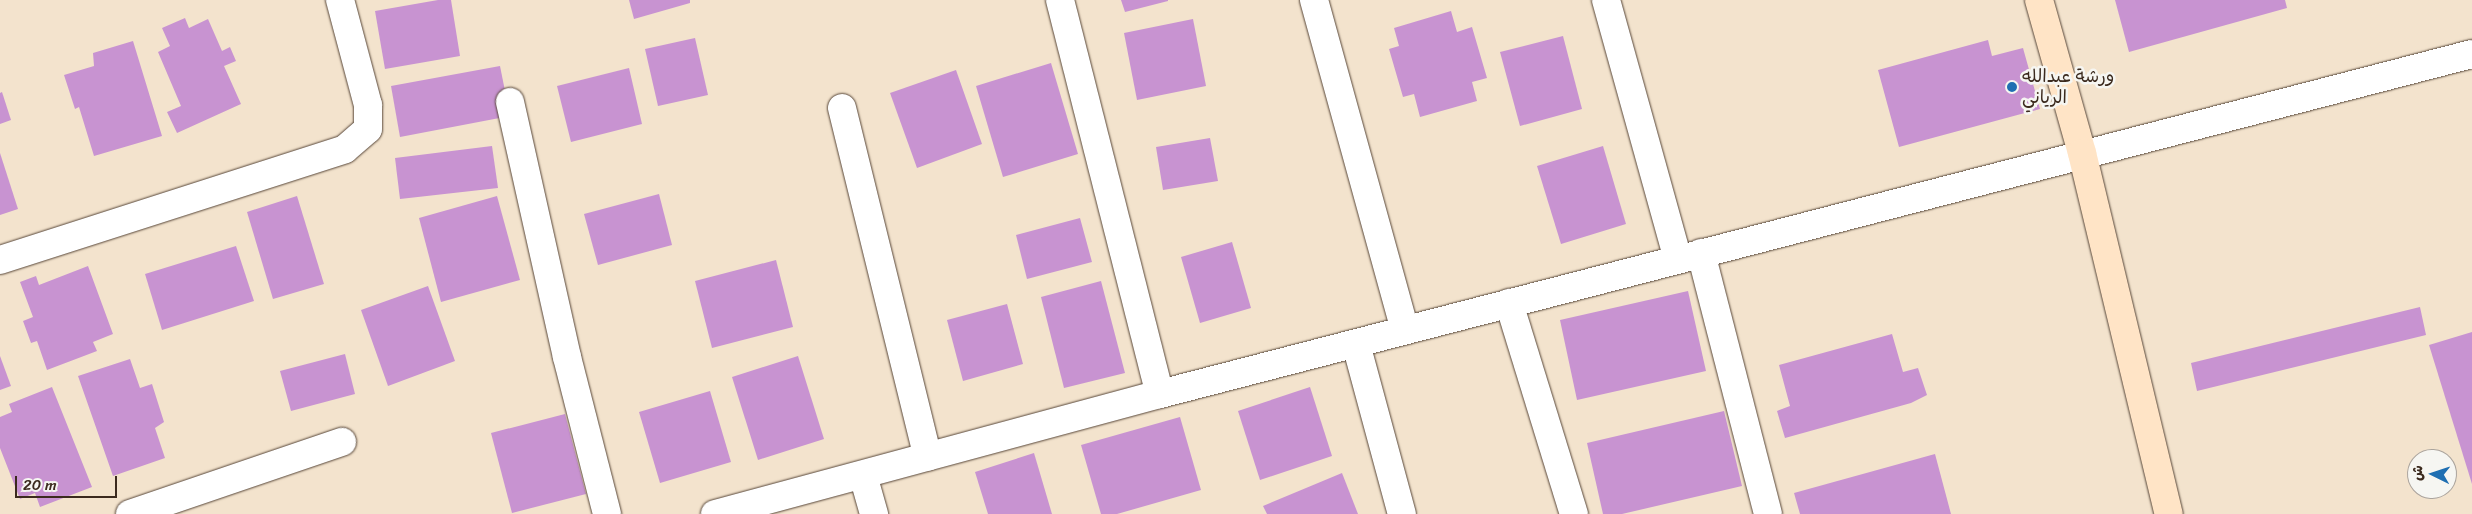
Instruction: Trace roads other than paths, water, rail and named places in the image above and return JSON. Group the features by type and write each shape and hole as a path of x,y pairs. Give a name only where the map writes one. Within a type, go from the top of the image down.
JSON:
{"street":[{"path":"0,260 344,149 368,129 368,105 340,0"},
{"path":"1060,0 1160,394"},
{"path":"1314,0 1405,330"},
{"path":"1606,0 1690,256 1768,514"},
{"path":"2039,0 2082,153 2169,514"},
{"path":"714,514 1160,394 2082,153 2472,54"},
{"path":"510,102 567,357 606,514"},
{"path":"842,108 928,457"},
{"path":"1509,303 1574,514"},
{"path":"1356,344 1402,514"},
{"path":"130,514 342,442"},
{"path":"863,475 874,514"}],"place":[{"name":"ورشة عبدالله الرياني","path":"2012,87"}]}
